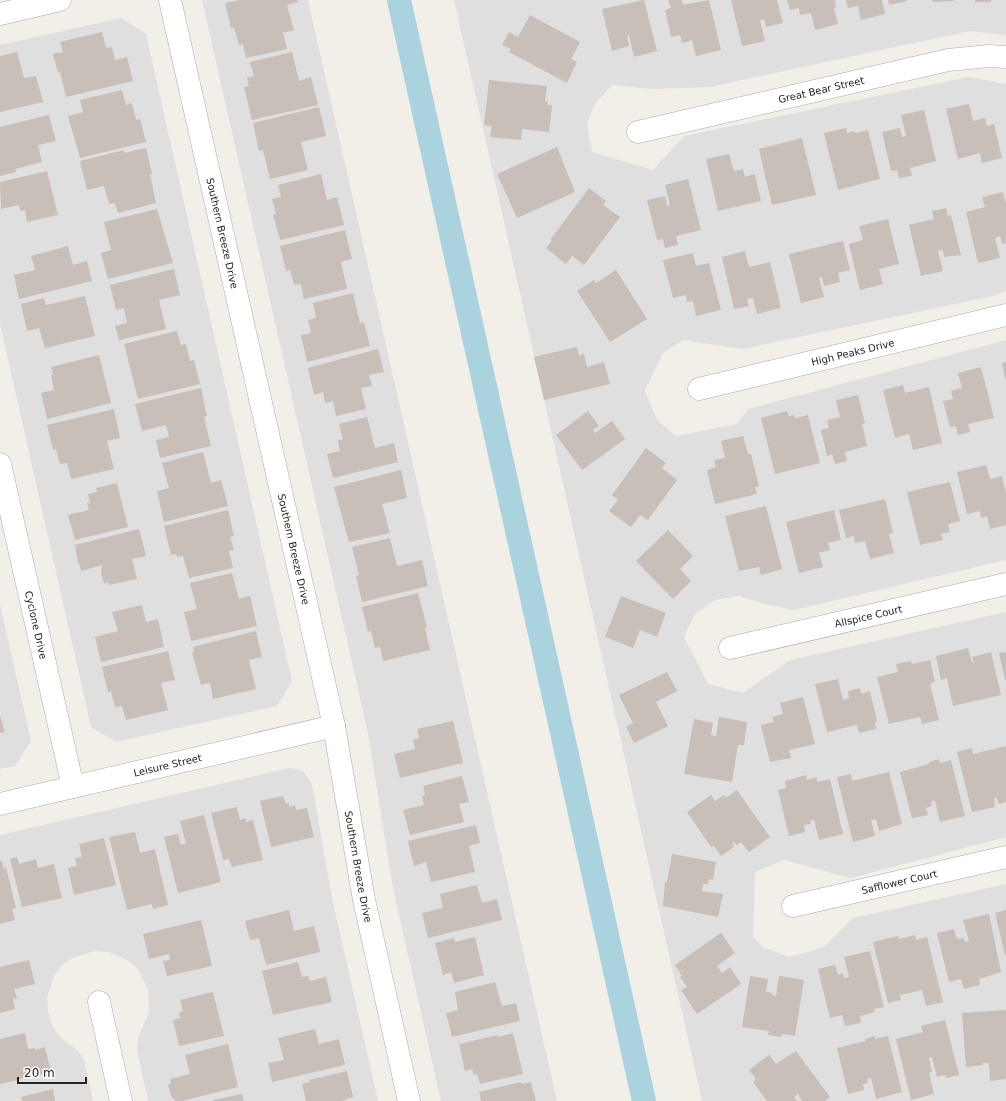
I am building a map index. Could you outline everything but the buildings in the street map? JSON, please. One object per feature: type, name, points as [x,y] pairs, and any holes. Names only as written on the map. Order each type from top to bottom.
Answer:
[{"type":"street","points":[[0,14],[60,0]]},
{"type":"street","name":"Southern Breeze Drive","points":[[170,0],[334,726],[364,900],[409,1101]]},
{"type":"street","name":"Great Bear Street","points":[[638,132],[948,60],[989,56],[1006,57]]},
{"type":"street","name":"High Peaks Drive","points":[[699,389],[1006,315]]},
{"type":"street","name":"Cyclone Drive","points":[[0,464],[73,787]]},
{"type":"street","name":"Allspice Court","points":[[730,648],[1006,584]]},
{"type":"street","name":"Leisure Street","points":[[0,804],[334,726]]},
{"type":"street","name":"Safflower Court","points":[[793,906],[1006,858]]},
{"type":"street","points":[[99,1002],[121,1101]]},
{"type":"shaded area","points":[[202,0],[308,0],[557,1101],[441,1101],[394,893],[367,729]]},
{"type":"shaded area","points":[[454,0],[1006,0],[1006,35],[970,31],[710,87],[653,89],[612,85],[594,105],[587,124],[592,152],[653,170],[684,136],[969,77],[1006,84],[1006,291],[993,296],[742,349],[683,340],[663,353],[645,390],[657,420],[676,436],[737,424],[748,409],[1006,340],[1006,560],[794,610],[769,605],[739,596],[715,600],[695,614],[684,637],[708,684],[743,693],[790,660],[1006,612],[1006,837],[851,878],[784,860],[755,872],[753,937],[763,947],[789,957],[824,947],[853,918],[1006,884],[1006,1101],[702,1101]]},
{"type":"shaded area","points":[[121,18],[146,34],[292,681],[277,706],[116,742],[91,727],[0,324],[0,45]]},
{"type":"shaded area","points":[[0,605],[31,741],[15,766],[0,769]]},
{"type":"shaded area","points":[[290,768],[303,771],[312,784],[332,898],[378,1101],[148,1101],[137,1051],[138,1038],[149,1012],[148,990],[138,969],[129,961],[109,952],[94,951],[72,958],[62,966],[54,976],[47,997],[48,1013],[54,1029],[63,1040],[78,1051],[84,1060],[93,1101],[0,1101],[0,835]]},
{"type":"waterway","points":[[399,0],[644,1101]]}]
